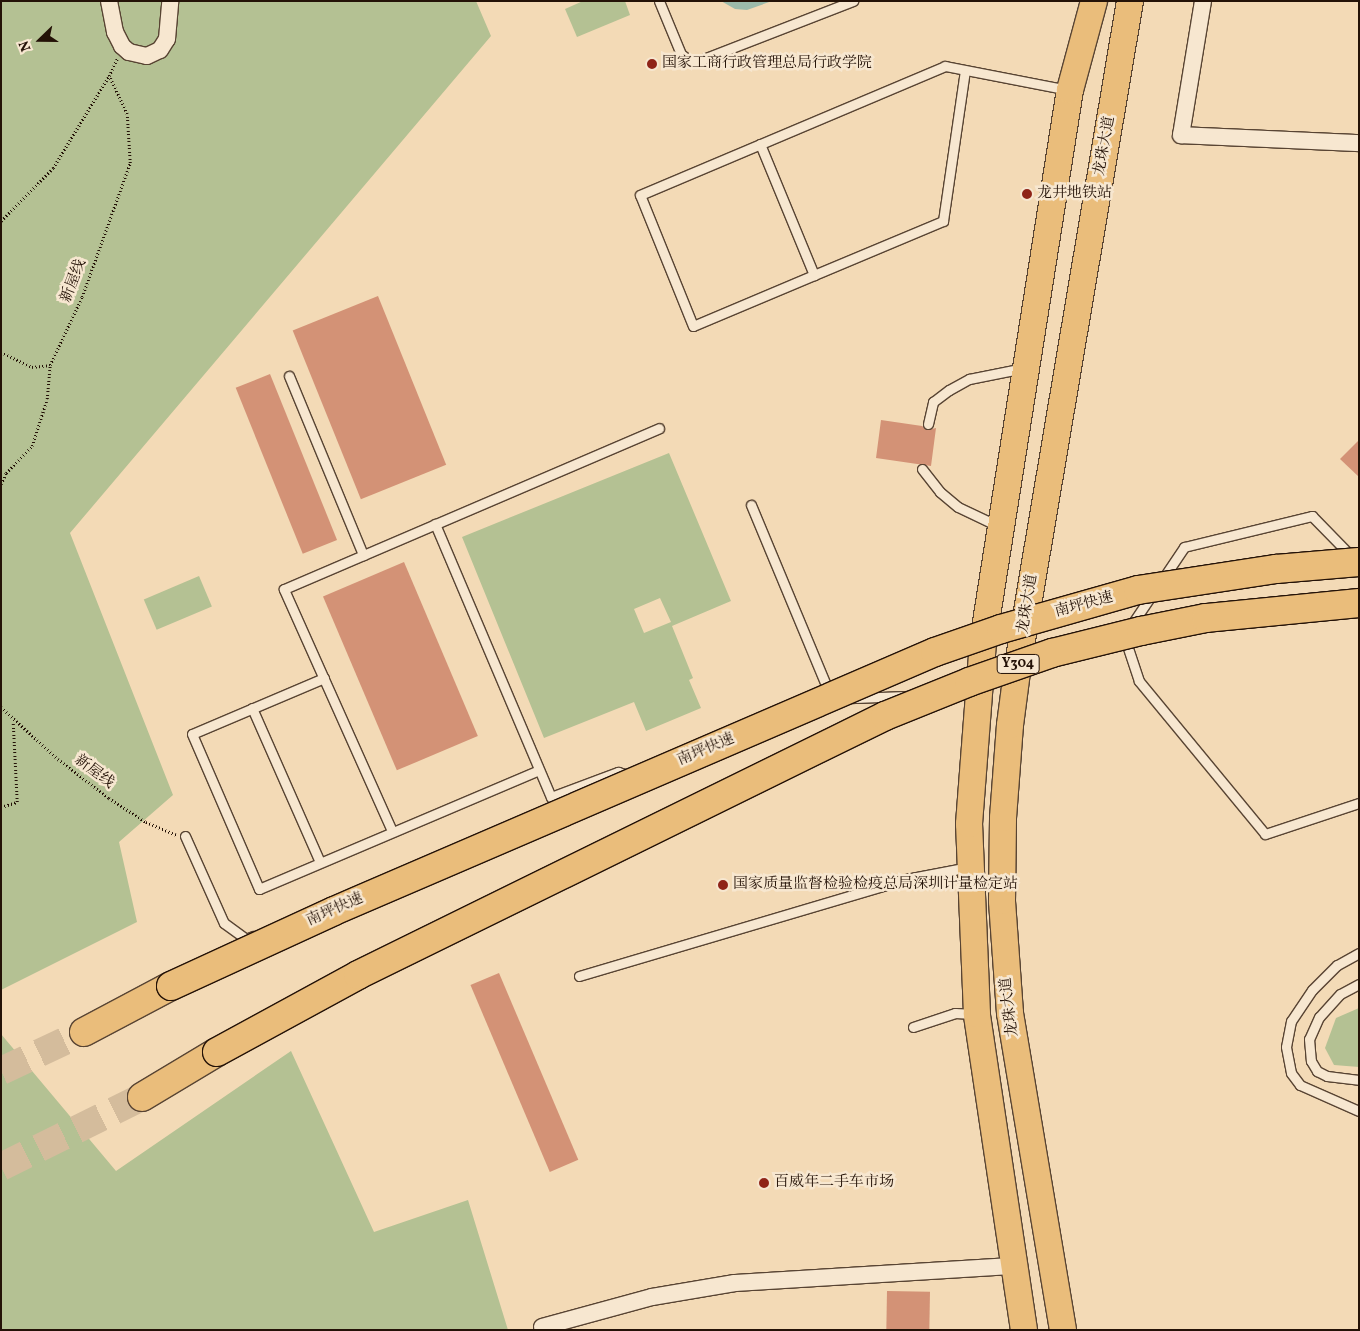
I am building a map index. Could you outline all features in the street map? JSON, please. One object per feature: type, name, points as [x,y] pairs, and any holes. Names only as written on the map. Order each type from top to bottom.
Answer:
[{"type":"highway","name":"南坪快速","points":[[84,1032],[171,986],[343,907],[935,652],[1010,626],[1138,590],[1276,569],[1359,563]]},
{"type":"highway","points":[[142,1097],[217,1052],[358,974],[885,716],[969,682],[1052,653],[1141,631],[1206,618],[1359,603]]},
{"type":"main road","points":[[1024,1330],[976,1014],[969,824],[982,641],[1003,528],[1070,90],[1094,1]]},
{"type":"main road","name":"龙珠大道","points":[[1063,1330],[1010,1014],[1002,901],[1003,818],[1010,725],[1018,664],[1130,1]]},
{"type":"street","points":[[109,1],[115,32],[122,46],[138,56],[160,50],[168,39],[170,1]]},
{"type":"street","points":[[1203,1],[1181,135],[1359,143]]},
{"type":"street","points":[[542,1327],[652,1297],[735,1283],[1014,1266]]},
{"type":"lane","points":[[659,1],[680,54],[693,64],[853,1]]},
{"type":"lane","points":[[965,71],[943,221],[693,326],[640,195],[945,66],[1070,90]]},
{"type":"lane","points":[[760,144],[814,275]]},
{"type":"lane","points":[[928,424],[933,402],[949,390],[969,379],[1027,368]]},
{"type":"lane","points":[[289,376],[363,555]]},
{"type":"lane","points":[[392,831],[284,589],[659,428]]},
{"type":"lane","points":[[922,468],[940,492],[958,507],[1003,528]]},
{"type":"lane","points":[[751,505],[832,700]]},
{"type":"lane","points":[[1359,563],[1312,516],[1184,548],[1124,636],[1139,681],[1265,834],[1359,803]]},
{"type":"lane","points":[[435,524],[551,797],[618,772],[634,777]]},
{"type":"lane","points":[[324,678],[192,734],[259,889],[539,770]]},
{"type":"lane","points":[[185,836],[224,923],[246,939],[634,777],[832,700],[977,695]]},
{"type":"lane","points":[[252,708],[320,862]]},
{"type":"lane","points":[[579,976],[906,880],[970,867]]},
{"type":"lane","points":[[1359,953],[1337,965],[1312,990],[1291,1021],[1286,1047],[1291,1073],[1300,1086],[1359,1111]]},
{"type":"lane","points":[[1359,984],[1340,994],[1319,1017],[1309,1039],[1311,1061],[1317,1071],[1327,1076],[1359,1080]]},
{"type":"lane","points":[[913,1027],[955,1013],[976,1014]]},
{"type":"path","points":[[1,221],[53,168],[109,76],[122,46]]},
{"type":"path","name":"新屋线","points":[[1,484],[6,472],[32,446],[47,399],[50,365],[82,297],[130,163],[127,114],[109,76]]},
{"type":"path","points":[[1,352],[32,367],[50,365]]},
{"type":"path","name":"新屋线","points":[[1,707],[12,721],[109,798],[171,835],[185,836]]},
{"type":"path","points":[[1,807],[17,802],[12,721]]},
{"type":"green space","points":[[1,1],[476,1],[491,36],[70,533],[173,795],[119,842],[137,922],[1,990]]},
{"type":"green space","points":[[583,1],[625,1],[630,15],[577,37],[565,9]]},
{"type":"green space","points":[[669,453],[731,601],[672,626],[693,678],[689,680],[701,708],[646,731],[634,702],[544,738],[462,537]],"holes":[[[660,598],[671,622],[644,633],[634,609]]]},
{"type":"green space","points":[[199,576],[212,606],[157,630],[144,599]]},
{"type":"green space","points":[[1359,1008],[1359,1067],[1334,1065],[1325,1048],[1336,1018]]},
{"type":"green space","points":[[1,1034],[116,1171],[291,1051],[374,1232],[468,1200],[508,1330],[1,1330]]},
{"type":"shaded area","points":[[721,1],[772,1],[747,10],[735,9]]},
{"type":"building","points":[[378,296],[446,465],[361,499],[293,330]]},
{"type":"building","points":[[270,374],[337,540],[303,554],[236,388]]},
{"type":"building","points":[[881,420],[922,426],[927,430],[936,428],[931,466],[876,458]]},
{"type":"building","points":[[1359,440],[1359,477],[1340,459]]},
{"type":"building","points":[[404,562],[478,736],[397,770],[323,596]]},
{"type":"building","points":[[499,973],[578,1160],[550,1172],[470,985]]},
{"type":"building","points":[[887,1291],[930,1292],[929,1330],[886,1330]]},
{"type":"tunnel","points":[[1,1071],[84,1032]]},
{"type":"tunnel","points":[[1,1167],[142,1097]]},
{"type":"place","name":"国家工商行政管理总局行政学院","points":[[652,64]]},
{"type":"place","name":"龙井地铁站","points":[[1027,194]]},
{"type":"place","name":"国家质量监督检验检疫总局深圳计量检定站","points":[[723,885]]},
{"type":"place","name":"百威年二手车市场","points":[[764,1183]]}]
